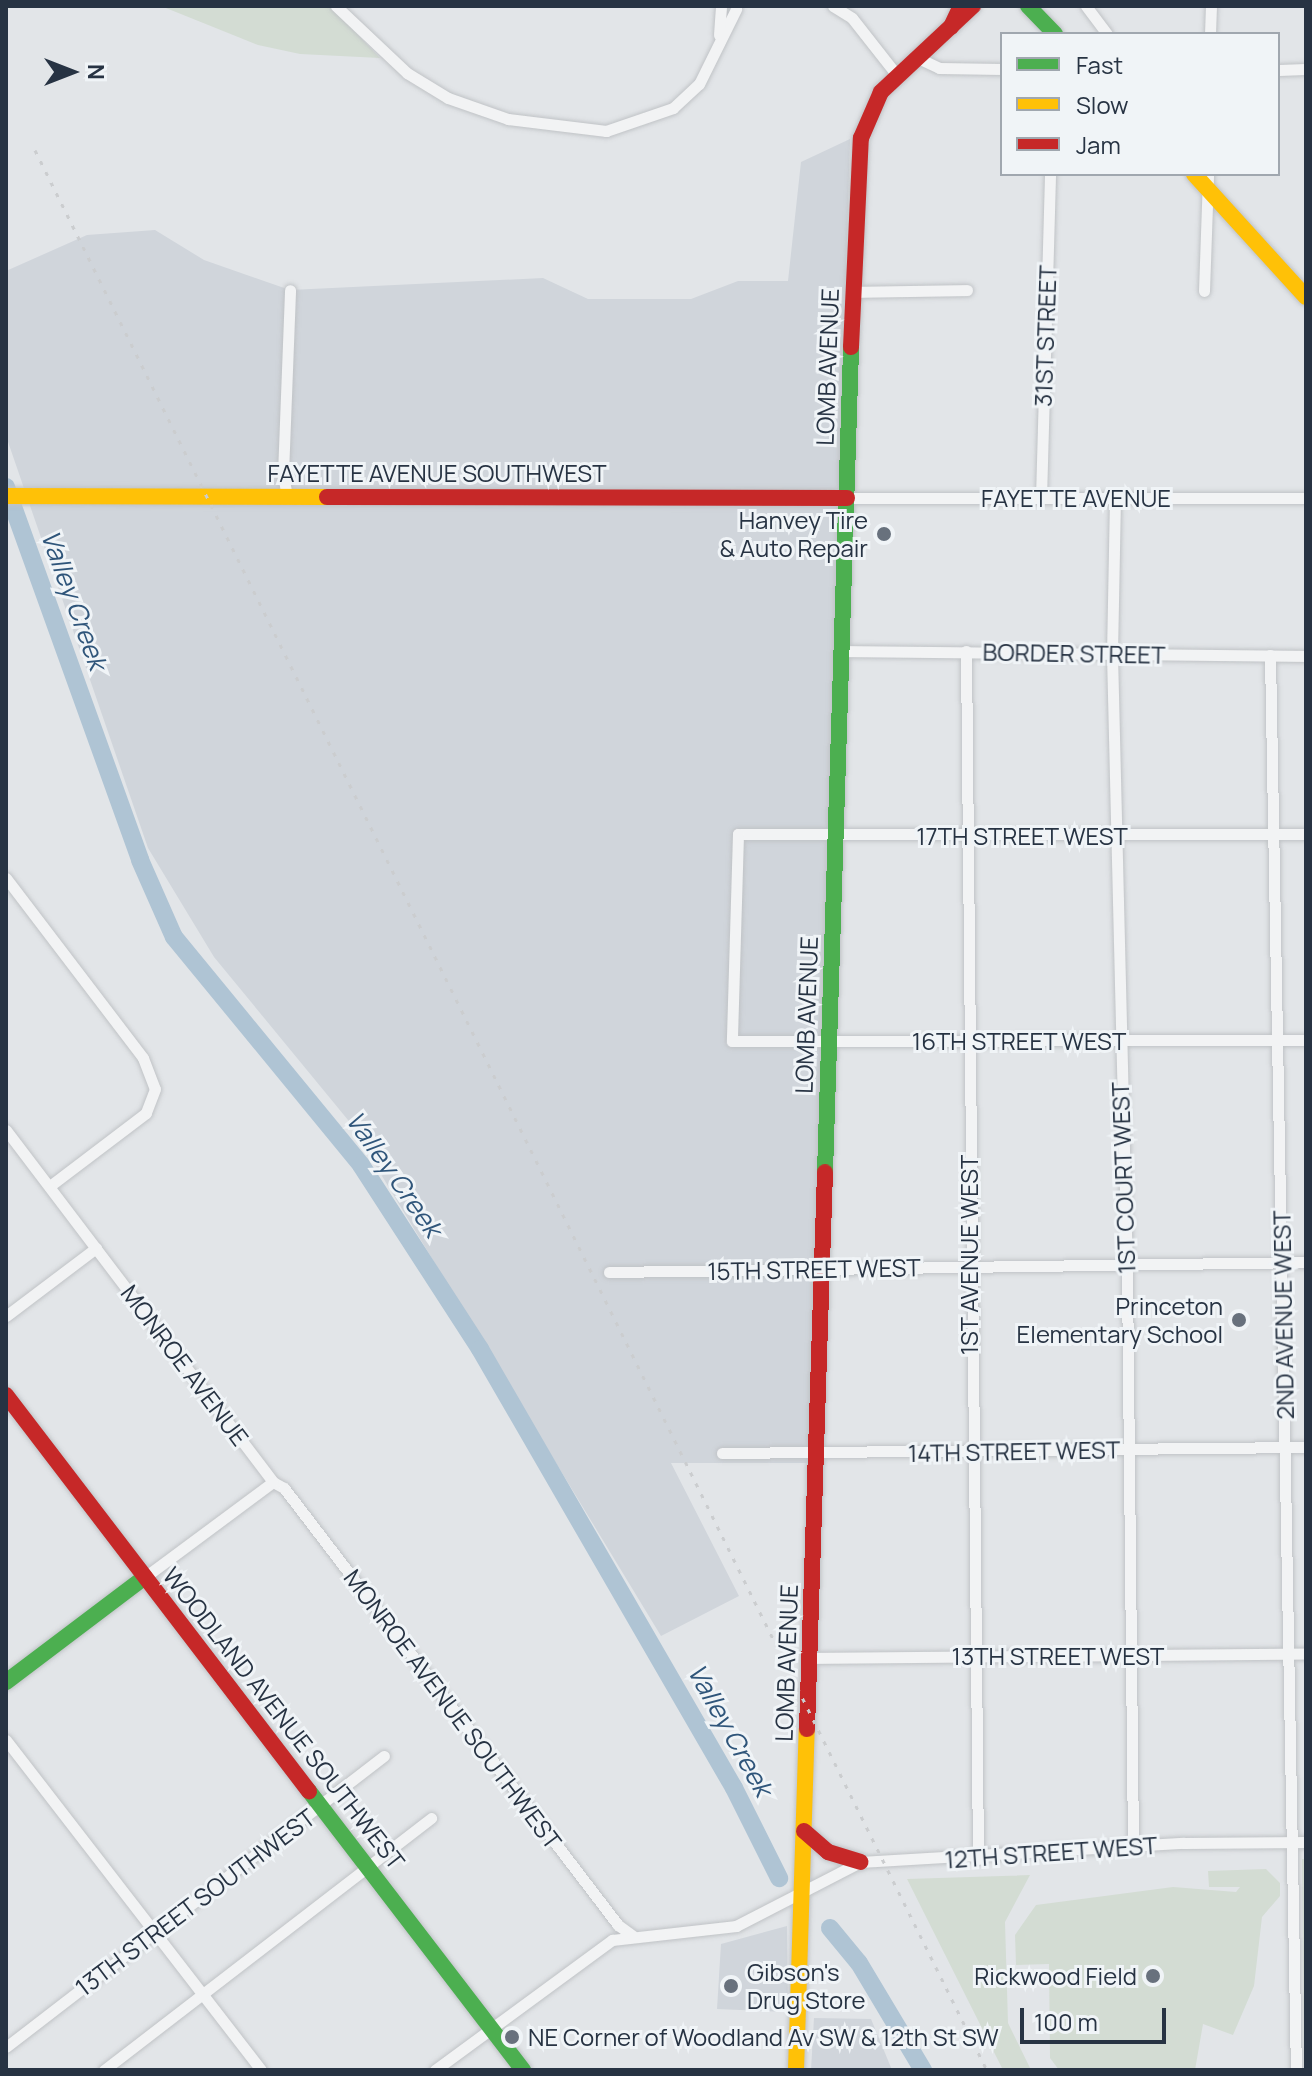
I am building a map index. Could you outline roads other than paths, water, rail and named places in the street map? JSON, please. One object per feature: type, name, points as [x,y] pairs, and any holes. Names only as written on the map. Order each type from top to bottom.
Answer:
[{"type":"main road","points":[[951,27],[961,6]]},
{"type":"main road","name":"LOMB AVENUE","points":[[796,2070],[853,292],[861,138],[881,92],[896,74],[918,58],[973,6]]},
{"type":"main road","points":[[1028,6],[1053,32]]},
{"type":"main road","points":[[1208,182],[1306,297]]},
{"type":"main road","name":"FAYETTE AVENUE SOUTHWEST","points":[[6,496],[847,498]]},
{"type":"main road","name":"WOODLAND AVENUE SOUTHWEST","points":[[6,1395],[523,2070]]},
{"type":"main road","points":[[6,1682],[145,1577]]},
{"type":"main road","points":[[804,1831],[828,1852],[860,1862]]},
{"type":"street","points":[[336,6],[407,73],[448,98],[508,119],[566,129],[606,131],[673,108],[699,84],[739,7],[722,6],[717,48]]},
{"type":"street","points":[[833,6],[852,18],[896,74]]},
{"type":"street","points":[[1086,6],[1106,32]]},
{"type":"street","points":[[1210,32],[1211,6]]},
{"type":"street","points":[[918,58],[939,68],[1000,69]]},
{"type":"street","points":[[1280,70],[1306,69]]},
{"type":"street","name":"31ST STREET","points":[[1041,498],[1050,176]]},
{"type":"street","points":[[1204,291],[1208,182]]},
{"type":"street","points":[[287,497],[283,474],[290,290]]},
{"type":"street","points":[[853,292],[967,290]]},
{"type":"street","name":"FAYETTE AVENUE","points":[[847,498],[1306,498]]},
{"type":"street","points":[[1112,654],[1115,498]]},
{"type":"street","name":"BORDER STREET","points":[[843,651],[1306,656]]},
{"type":"street","name":"1ST AVENUE WEST","points":[[966,651],[973,1655],[978,1859]]},
{"type":"street","name":"1ST COURT WEST","points":[[1112,654],[1126,1265],[1133,1847]]},
{"type":"street","name":"2ND AVENUE WEST","points":[[1270,655],[1289,1655],[1300,1842],[1296,2070]]},
{"type":"street","name":"17TH STREET WEST","points":[[732,1041],[738,834],[965,837],[1306,834]]},
{"type":"street","points":[[6,878],[143,1058],[155,1089],[146,1113],[50,1186]]},
{"type":"street","name":"16TH STREET WEST","points":[[732,1041],[1306,1040]]},
{"type":"street","points":[[6,1130],[96,1248],[6,1316]]},
{"type":"street","name":"MONROE AVENUE","points":[[96,1248],[273,1482]]},
{"type":"street","name":"15TH STREET WEST","points":[[609,1272],[1306,1262]]},
{"type":"street","name":"14TH STREET WEST","points":[[722,1453],[1306,1447]]},
{"type":"street","points":[[145,1577],[273,1482]]},
{"type":"street","name":"MONROE AVENUE SOUTHWEST","points":[[273,1482],[284,1488],[618,1925],[633,1936]]},
{"type":"street","name":"13TH STREET WEST","points":[[809,1658],[1306,1654]]},
{"type":"street","points":[[6,1740],[261,2070]]},
{"type":"street","name":"13TH STREET SOUTHWEST","points":[[6,2047],[384,1756]]},
{"type":"street","points":[[104,2070],[431,1818]]},
{"type":"street","name":"12TH STREET WEST","points":[[435,2070],[596,1948],[633,1936],[736,1926],[803,1888],[860,1862],[978,1859],[1133,1847],[1300,1842]]},
{"type":"waterway","name":"Valley Creek","points":[[6,487],[140,860],[174,937],[361,1165],[480,1349],[734,1788],[779,1878]]},
{"type":"waterway","name":"Valley Creek","points":[[830,1928],[859,1963],[923,2070]]},
{"type":"railway","points":[[35,150],[987,2070]]},
{"type":"place","name":"Hanvey Tire & Auto Repair","points":[[884,534]]},
{"type":"place","name":"Princeton Elementary School","points":[[1239,1320]]},
{"type":"place","name":"Rickwood Field","points":[[1153,1976]]},
{"type":"place","name":"Gibson's Drug Store","points":[[731,1986]]},
{"type":"place","name":"NE Corner of Woodland Av SW & 12th St SW","points":[[512,2037]]}]
